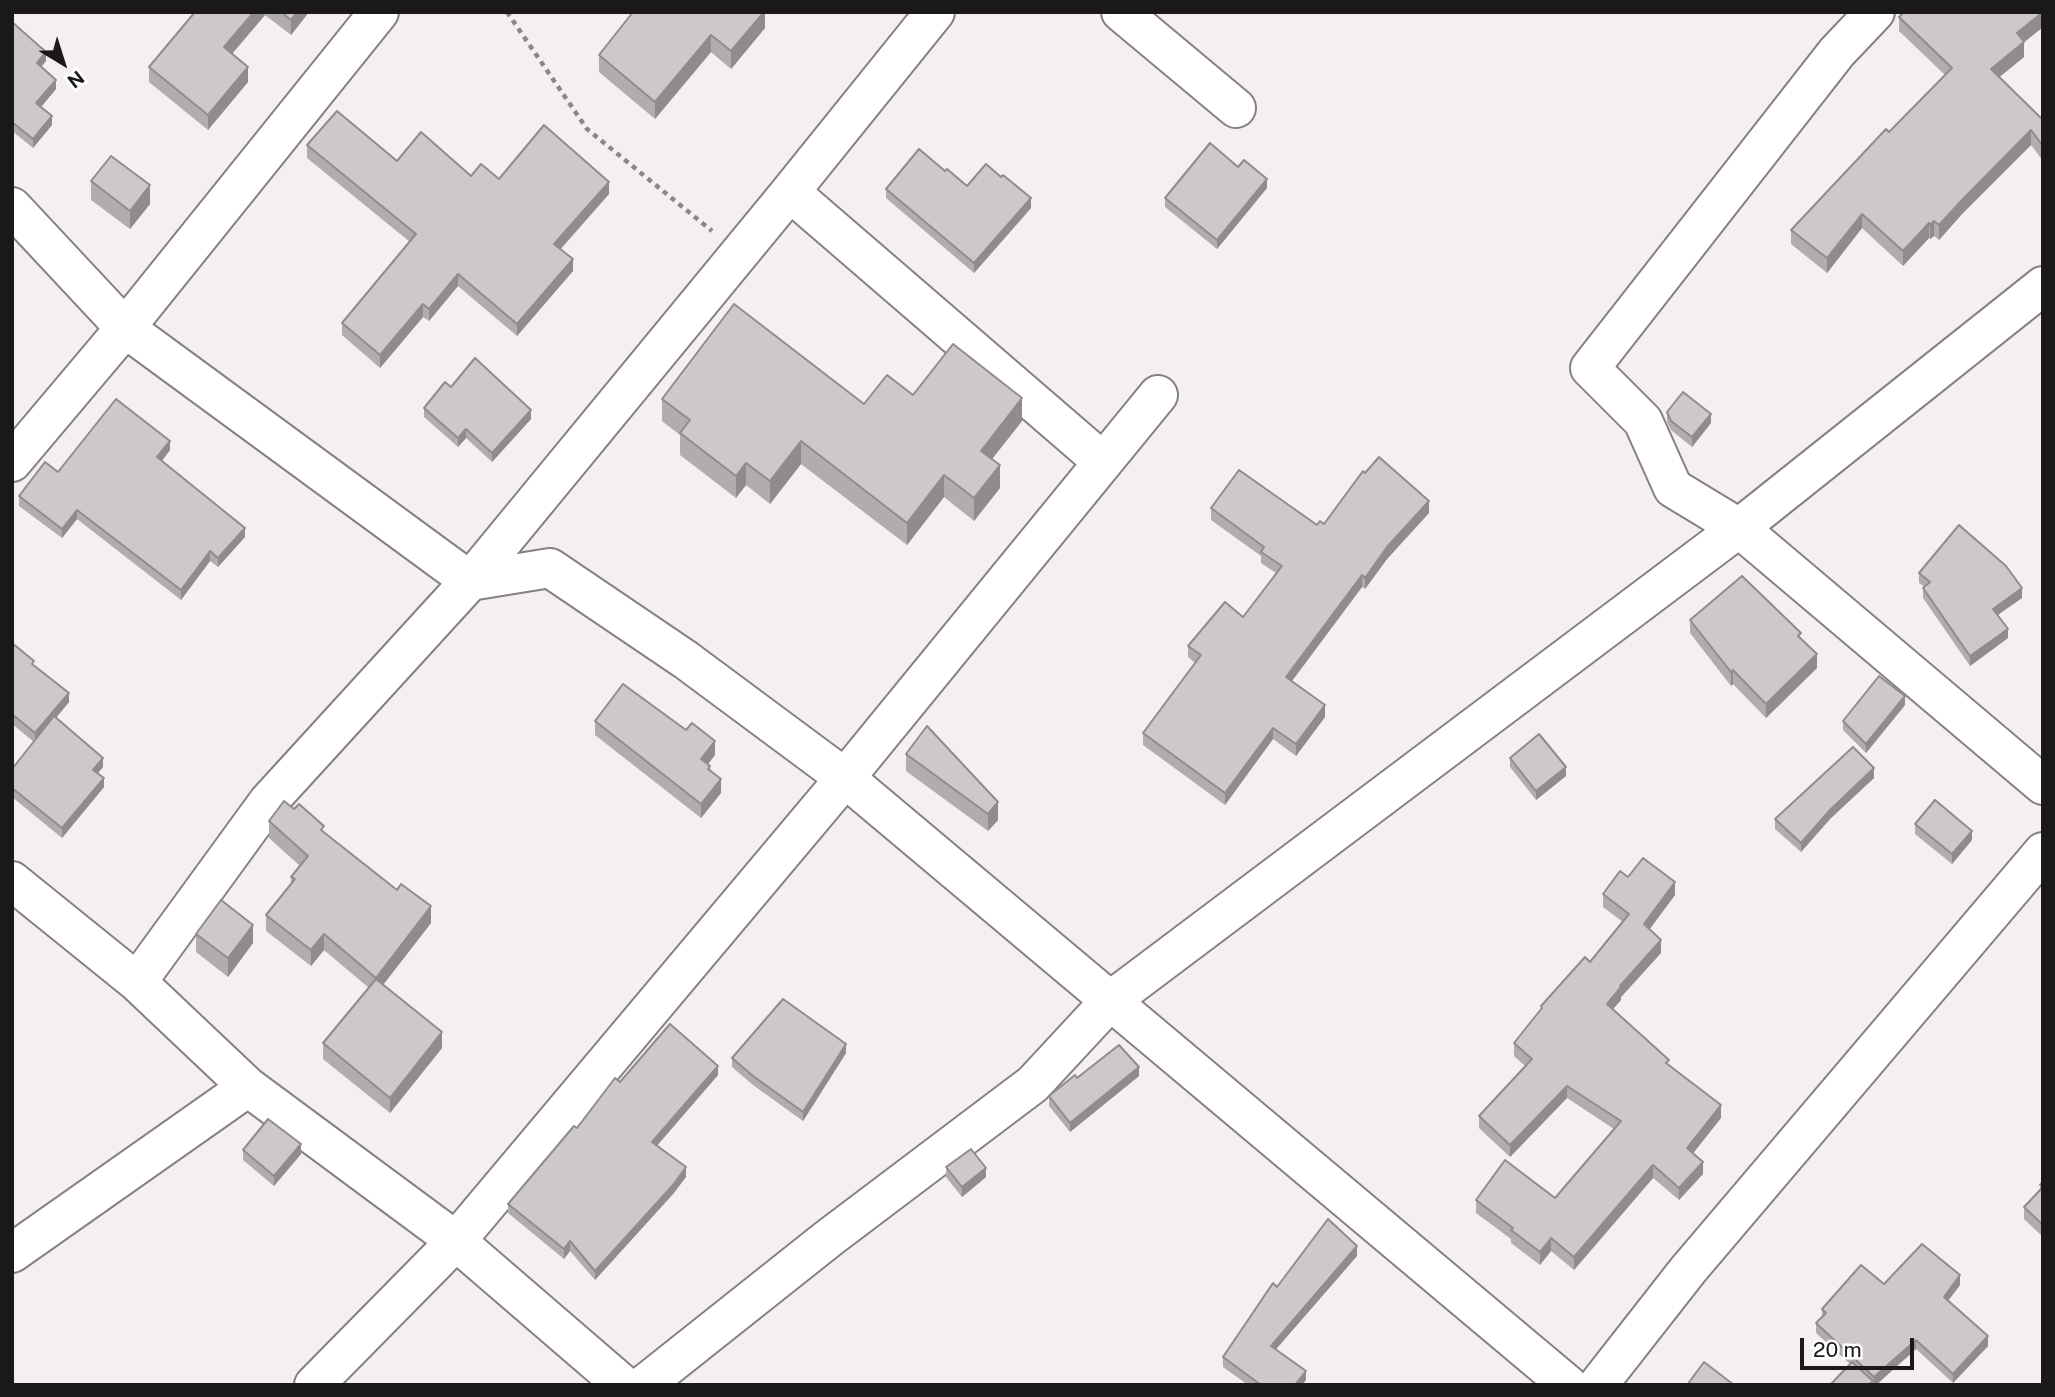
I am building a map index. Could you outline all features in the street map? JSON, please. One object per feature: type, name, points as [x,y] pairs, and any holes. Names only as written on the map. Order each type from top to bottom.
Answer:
[{"type":"street","points":[[12,462],[125,328],[379,12]]},
{"type":"street","points":[[137,982],[268,802],[470,581],[935,12]]},
{"type":"street","points":[[1121,12],[1236,108]]},
{"type":"street","points":[[1875,12],[1837,52],[1590,368],[1643,421],[1672,488],[1739,528],[2043,785]]},
{"type":"street","points":[[790,192],[1103,462]]},
{"type":"street","points":[[12,207],[125,328],[470,581],[550,568],[686,660],[845,778],[1568,1385]]},
{"type":"street","points":[[644,1385],[829,1238],[1033,1084],[1110,1001],[1739,528],[2043,286]]},
{"type":"street","points":[[313,1385],[456,1241],[845,778],[1158,395]]},
{"type":"street","points":[[1598,1385],[1688,1270],[2043,852]]},
{"type":"street","points":[[12,881],[137,982],[248,1087],[456,1241],[623,1385]]},
{"type":"street","points":[[12,1254],[248,1087]]},
{"type":"path","points":[[506,12],[587,129],[739,253]]},
{"type":"building","points":[[195,12],[254,12],[224,47],[248,67],[208,115],[149,67]]},
{"type":"building","points":[[281,12],[297,12],[291,20]]},
{"type":"building","points":[[633,12],[764,12],[731,51],[711,35],[655,102],[599,55]]},
{"type":"building","points":[[1904,12],[2043,12],[2017,33],[2024,42],[1991,69],[2043,117],[2043,146],[2031,130],[1939,225],[1934,221],[1930,225],[1929,223],[1903,251],[1862,214],[1827,258],[1791,230],[1886,129],[1889,132],[1952,68],[1899,17]]},
{"type":"building","points":[[12,22],[46,52],[37,63],[56,80],[36,103],[52,116],[33,139],[12,122]]},
{"type":"building","points":[[337,111],[397,161],[421,132],[471,176],[481,164],[499,179],[544,125],[609,182],[554,244],[573,259],[517,324],[458,274],[429,309],[423,304],[380,355],[342,323],[416,234],[307,145]]},
{"type":"building","points":[[1210,143],[1238,167],[1244,160],[1267,179],[1217,240],[1165,198]]},
{"type":"building","points":[[919,149],[967,186],[986,164],[1031,198],[974,263],[886,189]]},
{"type":"building","points":[[111,156],[150,185],[130,211],[91,181]]},
{"type":"building","points":[[734,304],[864,404],[887,375],[913,395],[953,344],[1022,398],[981,451],[1000,465],[974,498],[944,475],[907,523],[801,441],[770,481],[746,463],[736,476],[680,433],[690,420],[662,399]]},
{"type":"building","points":[[475,358],[531,410],[492,453],[466,429],[458,438],[424,408],[445,382],[451,387]]},
{"type":"building","points":[[1683,392],[1711,414],[1692,437],[1671,421],[1667,412]]},
{"type":"building","points":[[116,399],[170,441],[157,457],[245,528],[218,558],[210,551],[181,590],[77,510],[62,529],[19,496],[45,462],[58,472]]},
{"type":"building","points":[[1379,457],[1429,501],[1387,547],[1365,578],[1362,575],[1286,677],[1325,705],[1296,744],[1273,728],[1225,793],[1143,733],[1201,655],[1188,646],[1225,602],[1243,617],[1282,566],[1261,552],[1264,547],[1211,508],[1239,470],[1317,525],[1320,521],[1324,524],[1363,471],[1365,473]]},
{"type":"building","points":[[1959,525],[2006,566],[2022,588],[1993,609],[2008,629],[1970,656],[1923,588],[1930,582],[1919,573]]},
{"type":"building","points":[[1742,576],[1801,633],[1798,636],[1817,654],[1766,704],[1733,670],[1731,672],[1690,620]]},
{"type":"building","points":[[12,643],[34,661],[32,664],[69,693],[35,733],[12,714]]},
{"type":"building","points":[[1879,676],[1905,696],[1866,744],[1843,721]]},
{"type":"building","points":[[623,684],[686,730],[692,723],[715,741],[701,759],[710,766],[708,769],[721,779],[701,804],[595,721]]},
{"type":"building","points":[[54,716],[103,758],[93,770],[104,778],[62,828],[12,788],[12,769]]},
{"type":"building","points":[[927,726],[998,802],[988,814],[906,754]]},
{"type":"building","points":[[1539,734],[1566,767],[1536,791],[1510,758]]},
{"type":"building","points":[[1853,747],[1874,768],[1830,810],[1801,843],[1775,819]]},
{"type":"building","points":[[1935,800],[1972,831],[1952,854],[1915,824]]},
{"type":"building","points":[[284,801],[294,809],[299,804],[324,826],[321,830],[397,890],[401,884],[431,906],[376,978],[324,934],[311,950],[266,915],[295,879],[291,877],[308,856],[269,821]]},
{"type":"building","points":[[1643,858],[1675,882],[1644,924],[1661,940],[1607,1004],[1669,1060],[1666,1063],[1721,1105],[1687,1148],[1703,1162],[1679,1188],[1653,1165],[1574,1257],[1551,1238],[1540,1252],[1476,1200],[1505,1160],[1555,1198],[1621,1121],[1567,1086],[1510,1145],[1479,1116],[1532,1059],[1514,1043],[1541,1006],[1585,957],[1590,962],[1629,914],[1603,894],[1620,871],[1628,877]]},
{"type":"building","points":[[221,900],[253,925],[228,958],[196,934]]},
{"type":"building","points":[[376,979],[442,1032],[390,1098],[323,1043]]},
{"type":"building","points":[[783,999],[846,1044],[803,1112],[732,1058]]},
{"type":"building","points":[[670,1024],[718,1066],[652,1142],[686,1167],[595,1271],[570,1241],[564,1249],[508,1204],[574,1126],[577,1128],[615,1078],[620,1082]]},
{"type":"building","points":[[1119,1045],[1139,1067],[1070,1123],[1049,1096]]},
{"type":"building","points":[[268,1119],[301,1144],[274,1176],[243,1150]]},
{"type":"building","points":[[971,1149],[986,1168],[962,1187],[946,1167]]},
{"type":"building","points":[[2043,1187],[2043,1225],[2024,1207]]},
{"type":"building","points":[[1328,1219],[1357,1246],[1271,1346],[1306,1371],[1295,1385],[1261,1385],[1223,1357],[1273,1283],[1277,1287]]},
{"type":"building","points":[[1922,1244],[1960,1275],[1944,1297],[1988,1336],[1953,1374],[1916,1340],[1874,1377],[1816,1323],[1826,1313],[1822,1309],[1861,1265],[1884,1284]]},
{"type":"building","points":[[1704,1362],[1734,1385],[1687,1385]]},
{"type":"building","points":[[1852,1362],[1873,1381],[1871,1385],[1830,1385]]}]
